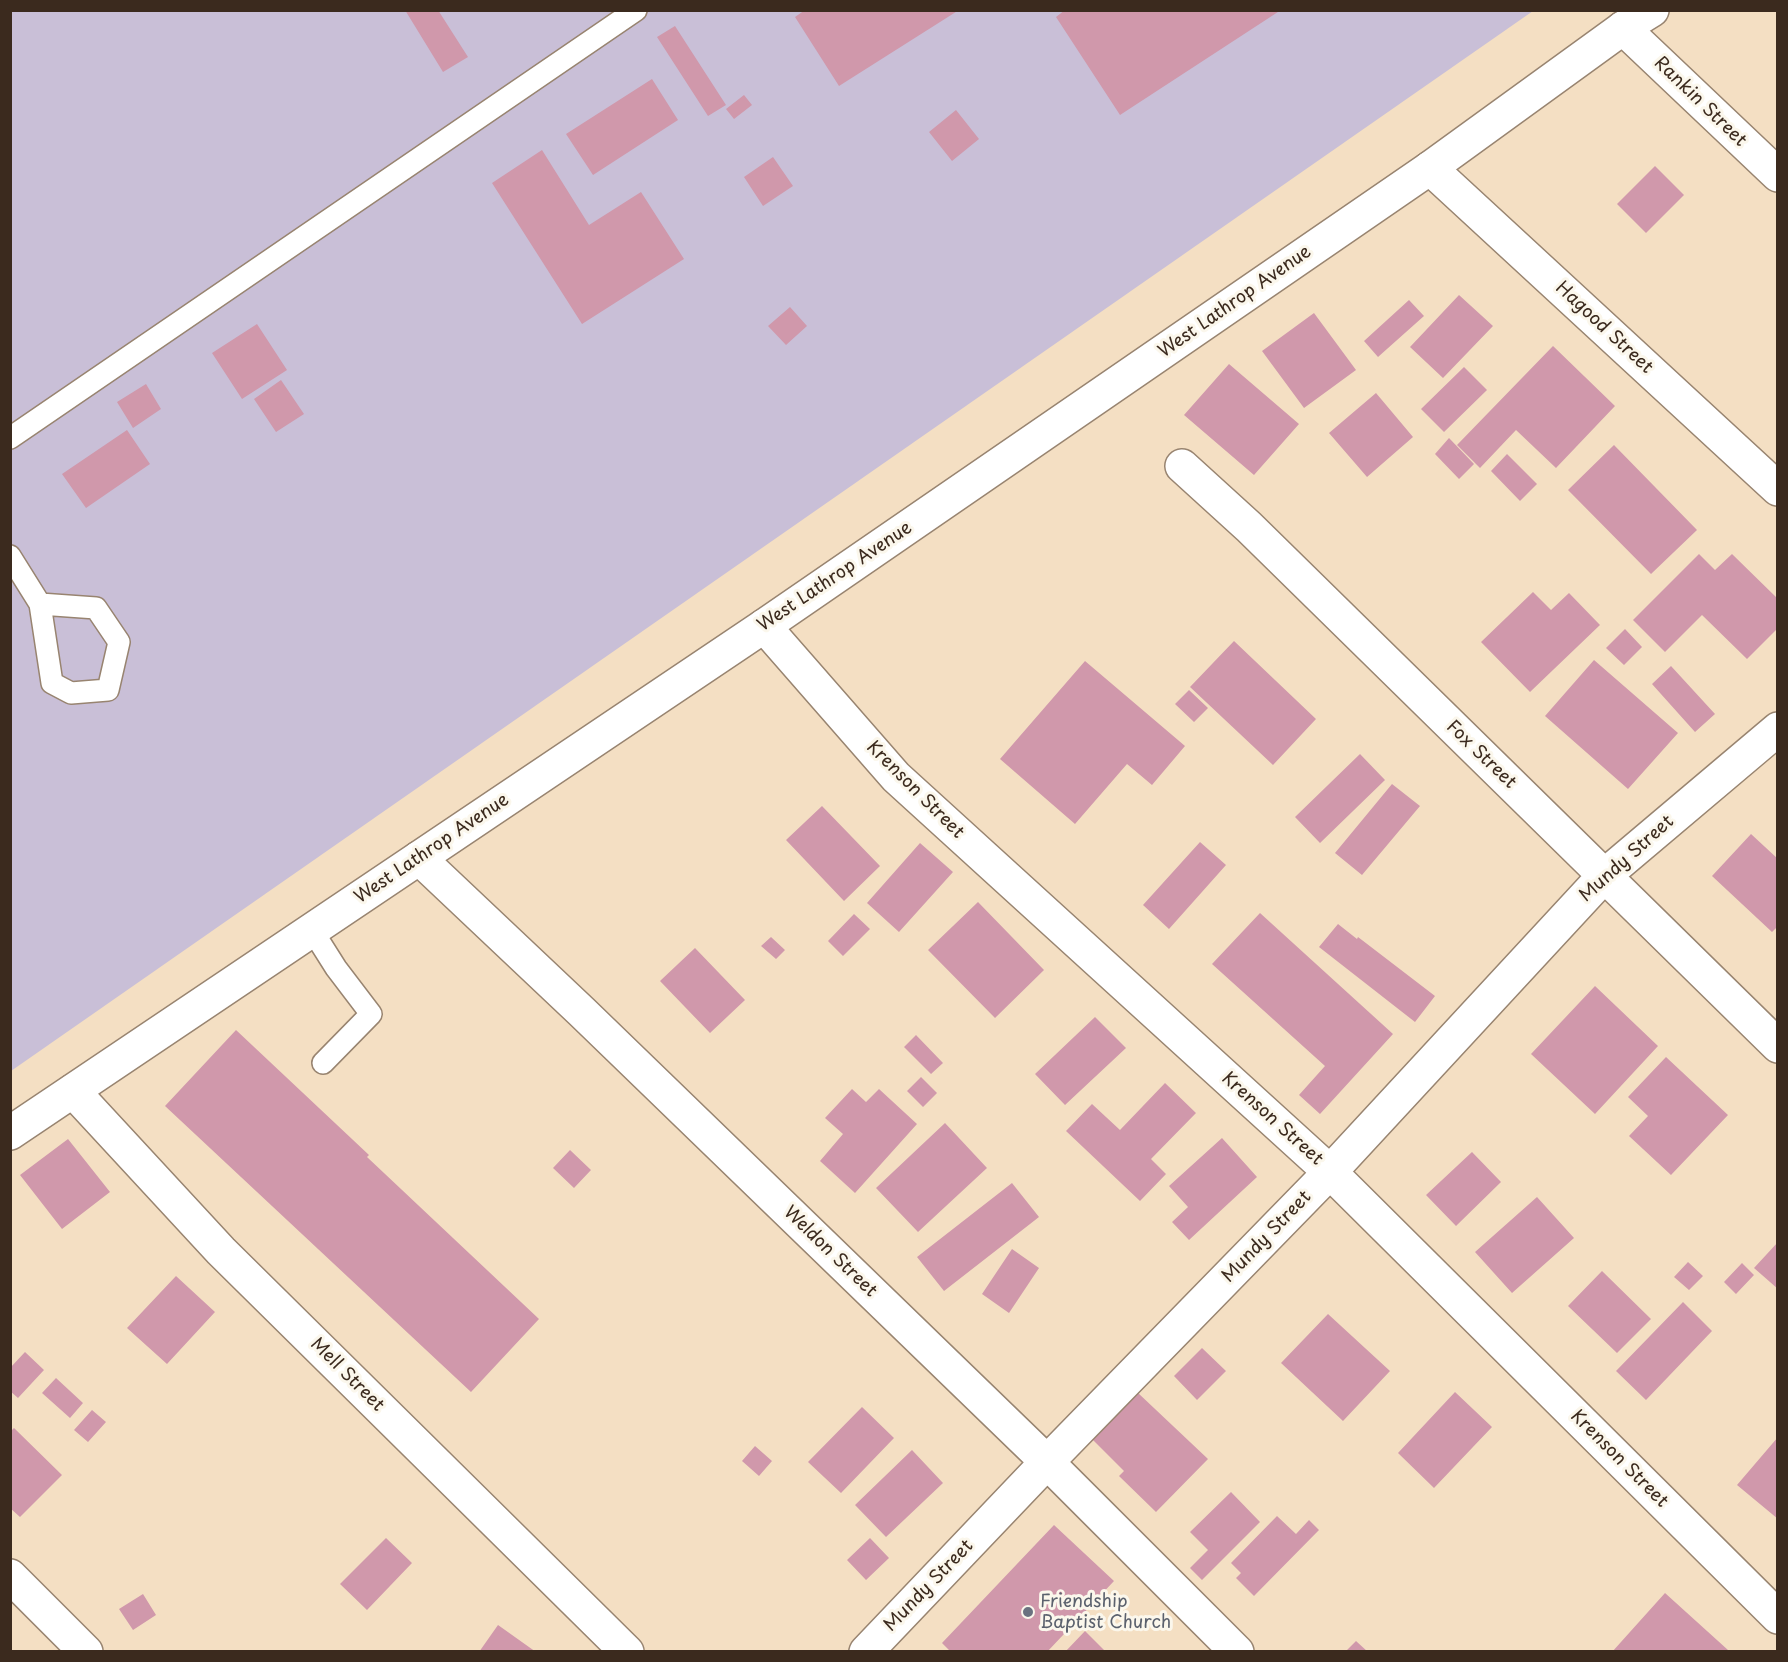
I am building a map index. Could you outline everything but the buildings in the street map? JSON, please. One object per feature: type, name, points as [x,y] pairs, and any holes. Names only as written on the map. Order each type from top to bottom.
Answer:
[{"type":"street","name":"West Lathrop Avenue","points":[[10,1133],[764,626],[1430,168],[1623,28],[1652,10]]},
{"type":"street","name":"Rankin Street","points":[[1623,28],[1778,175]]},
{"type":"street","name":"Hagood Street","points":[[1430,168],[1778,489]]},
{"type":"street","name":"Fox Street","points":[[1182,466],[1257,535],[1778,1046]]},
{"type":"street","name":"Krenson Street","points":[[764,626],[896,777],[1330,1172],[1778,1617]]},
{"type":"street","name":"Mundy Street","points":[[866,1652],[1047,1462],[1330,1172],[1604,876],[1778,729]]},
{"type":"street","name":"Weldon Street","points":[[419,858],[582,1012],[1047,1462],[1237,1652]]},
{"type":"street","name":"Mell Street","points":[[73,1091],[221,1251],[627,1652]]},
{"type":"street","points":[[10,1576],[86,1652]]},
{"type":"lane","points":[[10,438],[636,10]]},
{"type":"lane","points":[[10,556],[40,604],[52,683],[71,693],[108,690],[119,642],[96,608],[40,604]]},
{"type":"lane","points":[[312,930],[336,968],[371,1014],[323,1063]]},
{"type":"shaded area","points":[[11,11],[1533,11],[11,1071]]},
{"type":"place","name":"Friendship Baptist Church","points":[[1028,1612]]}]
